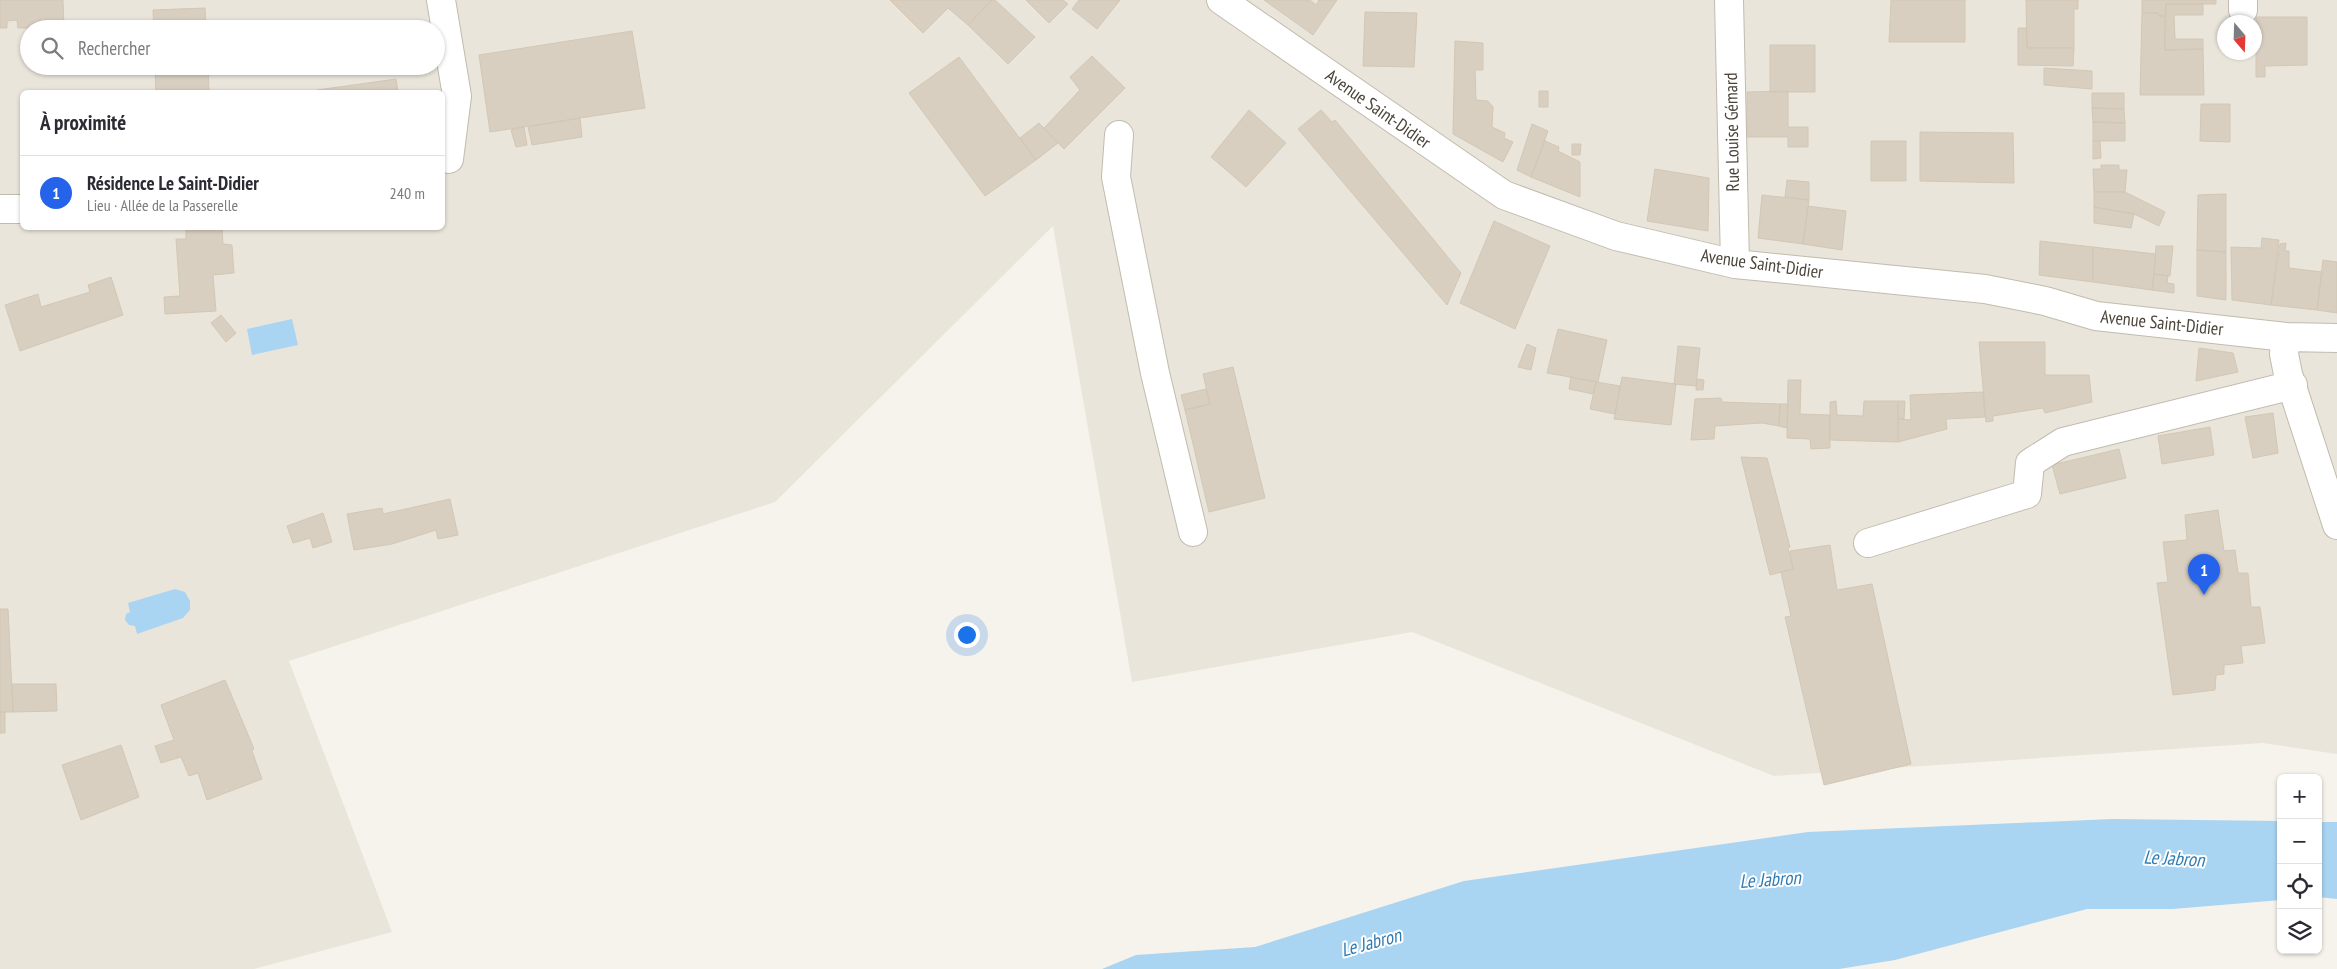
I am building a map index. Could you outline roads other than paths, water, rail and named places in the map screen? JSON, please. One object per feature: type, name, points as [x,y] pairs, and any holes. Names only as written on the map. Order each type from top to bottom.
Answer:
[{"type":"street","points":[[441,0],[444,20]]},
{"type":"street","name":"Avenue Saint-Didier","points":[[1222,0],[1504,196],[1616,236],[1735,264],[1985,289],[2045,301],[2096,316],[2286,337],[2337,338]]},
{"type":"street","name":"Rue Louise Gémard","points":[[1729,0],[1735,264]]},
{"type":"street","points":[[445,24],[457,96],[450,159]]},
{"type":"street","points":[[1119,135],[1116,177],[1155,372],[1193,532]]},
{"type":"street","points":[[0,209],[20,208]]},
{"type":"street","points":[[2286,337],[2284,354],[2292,385],[2337,525]]},
{"type":"street","points":[[1868,543],[2027,494],[2030,463],[2063,442],[2292,385]]},
{"type":"water","points":[[292,319],[298,345],[252,355],[247,329]]},
{"type":"water","points":[[175,589],[185,592],[190,601],[190,610],[183,618],[137,634],[135,626],[129,625],[125,620],[126,614],[130,612],[128,603]]},
{"type":"water","name":"Le Jabron","points":[[2113,819],[2277,821],[2277,900],[2173,909],[2087,909],[1895,960],[1839,969],[1102,969],[1136,955],[1255,947],[1464,881],[1808,832]]},
{"type":"water","points":[[2322,822],[2337,822],[2337,899],[2322,897]]},
{"type":"place","name":"Résidence Le Saint-Didier","points":[[2204,595]]}]
